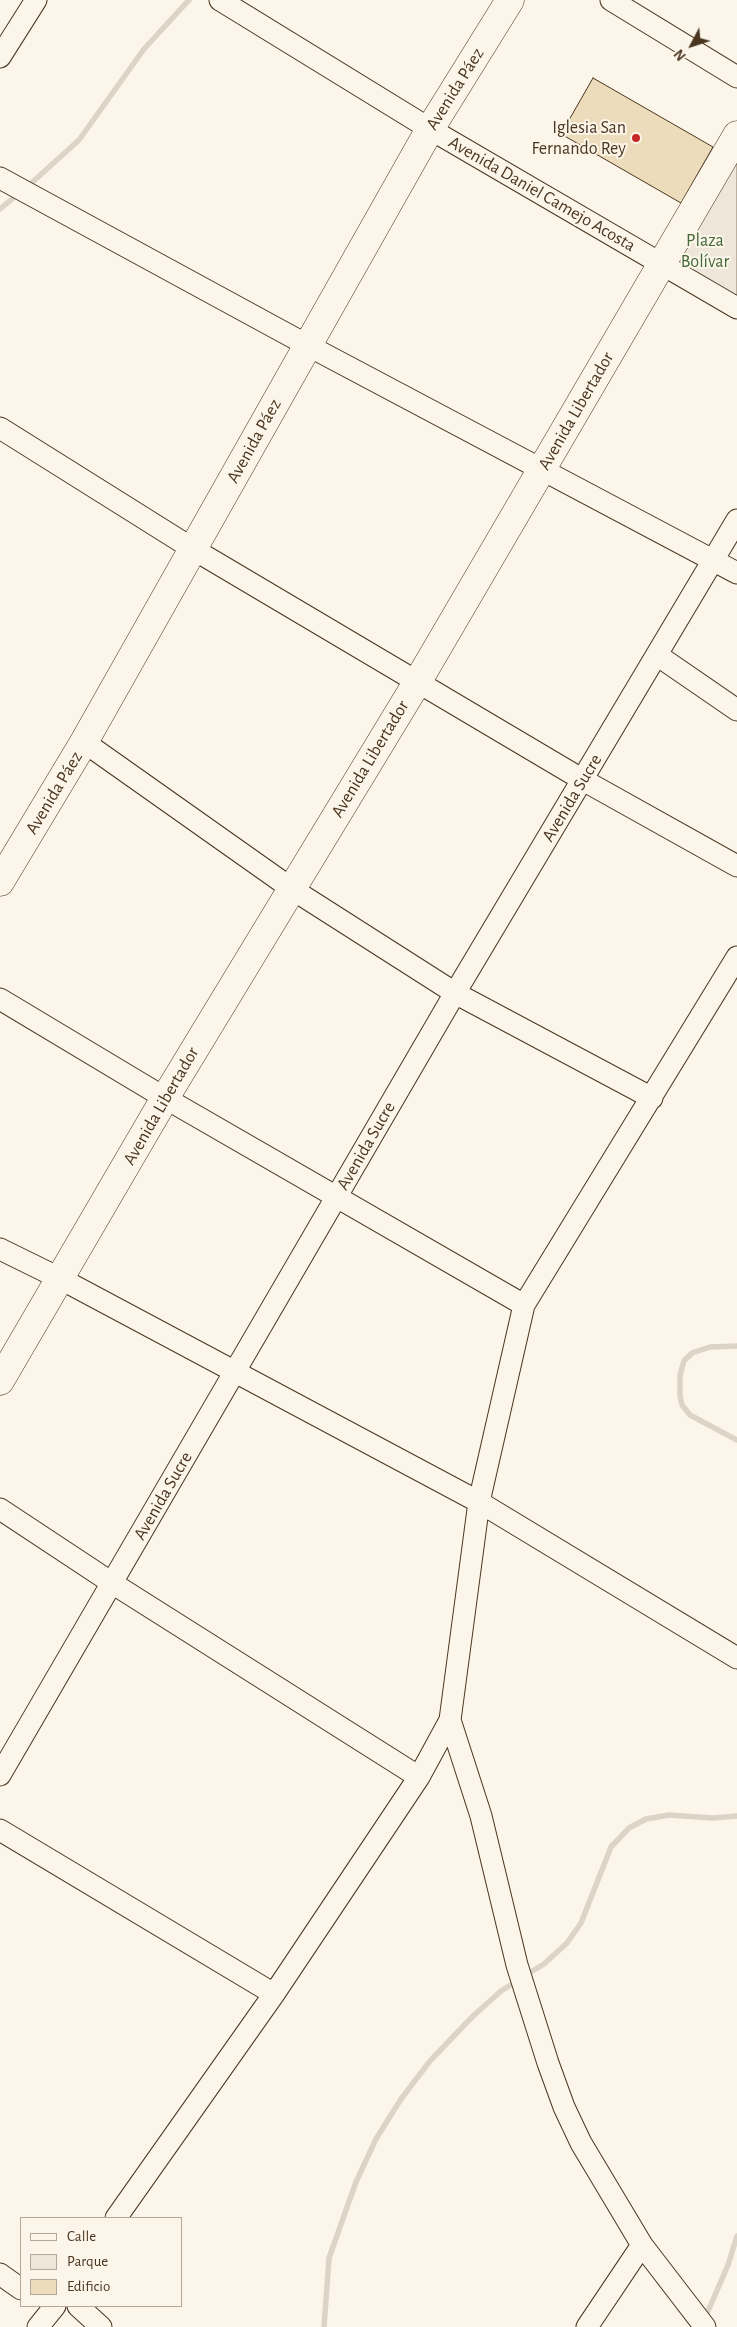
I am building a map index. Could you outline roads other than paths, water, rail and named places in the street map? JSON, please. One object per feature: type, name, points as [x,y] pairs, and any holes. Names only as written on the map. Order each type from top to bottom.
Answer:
[{"type":"main road","name":"Avenida Páez","points":[[0,882],[84,742],[430,129],[510,0]]},
{"type":"main road","name":"Avenida Libertador","points":[[0,1381],[165,1098],[418,681],[543,470],[661,263],[737,135]]},
{"type":"street","points":[[0,57],[36,0]]},
{"type":"street","name":"Avenida Daniel Camejo Acosta","points":[[220,0],[430,129],[737,308]]},
{"type":"street","points":[[611,0],[737,77]]},
{"type":"street","points":[[6,181],[307,345],[737,573]]},
{"type":"street","points":[[0,428],[194,549],[583,780],[737,866]]},
{"type":"street","name":"Avenida Sucre","points":[[0,1775],[455,993],[737,520]]},
{"type":"street","points":[[657,655],[737,710]]},
{"type":"street","points":[[84,742],[292,889],[455,993],[652,1098]]},
{"type":"street","points":[[117,2217],[274,1994],[419,1777],[450,1720],[479,1502],[524,1305],[737,957]]},
{"type":"street","points":[[0,999],[165,1098],[524,1305]]},
{"type":"street","points":[[0,1249],[61,1279],[479,1502],[737,1658]]},
{"type":"street","points":[[0,1509],[112,1583],[419,1777]]},
{"type":"street","points":[[450,1720],[481,1816],[524,1989],[548,2063],[574,2129],[642,2245],[704,2327]]},
{"type":"street","points":[[0,1830],[274,1994]]},
{"type":"street","points":[[588,2327],[642,2245]]},
{"type":"street","points":[[0,2274],[20,2288]]},
{"type":"street","points":[[38,2327],[51,2307]]},
{"type":"street","points":[[79,2307],[101,2327]]},
{"type":"waterway","points":[[27,187],[79,140],[144,49],[189,0]]},
{"type":"waterway","points":[[0,209],[19,193]]},
{"type":"waterway","points":[[737,1346],[710,1347],[692,1353],[684,1361],[680,1375],[682,1405],[690,1415],[737,1440]]},
{"type":"waterway","points":[[524,1976],[544,1964],[567,1943],[581,1923],[611,1847],[629,1828],[646,1819],[669,1815],[713,1818],[737,1816]]},
{"type":"waterway","points":[[324,2327],[329,2258],[356,2182],[376,2139],[401,2099],[430,2061],[472,2017],[501,1991],[517,1981]]},
{"type":"waterway","points":[[705,2318],[728,2265],[737,2236]]},
{"type":"place","name":"Iglesia San Fernando Rey","points":[[636,138]]},
{"type":"park label","name":"Plaza Bolívar","points":[[705,251]]}]
